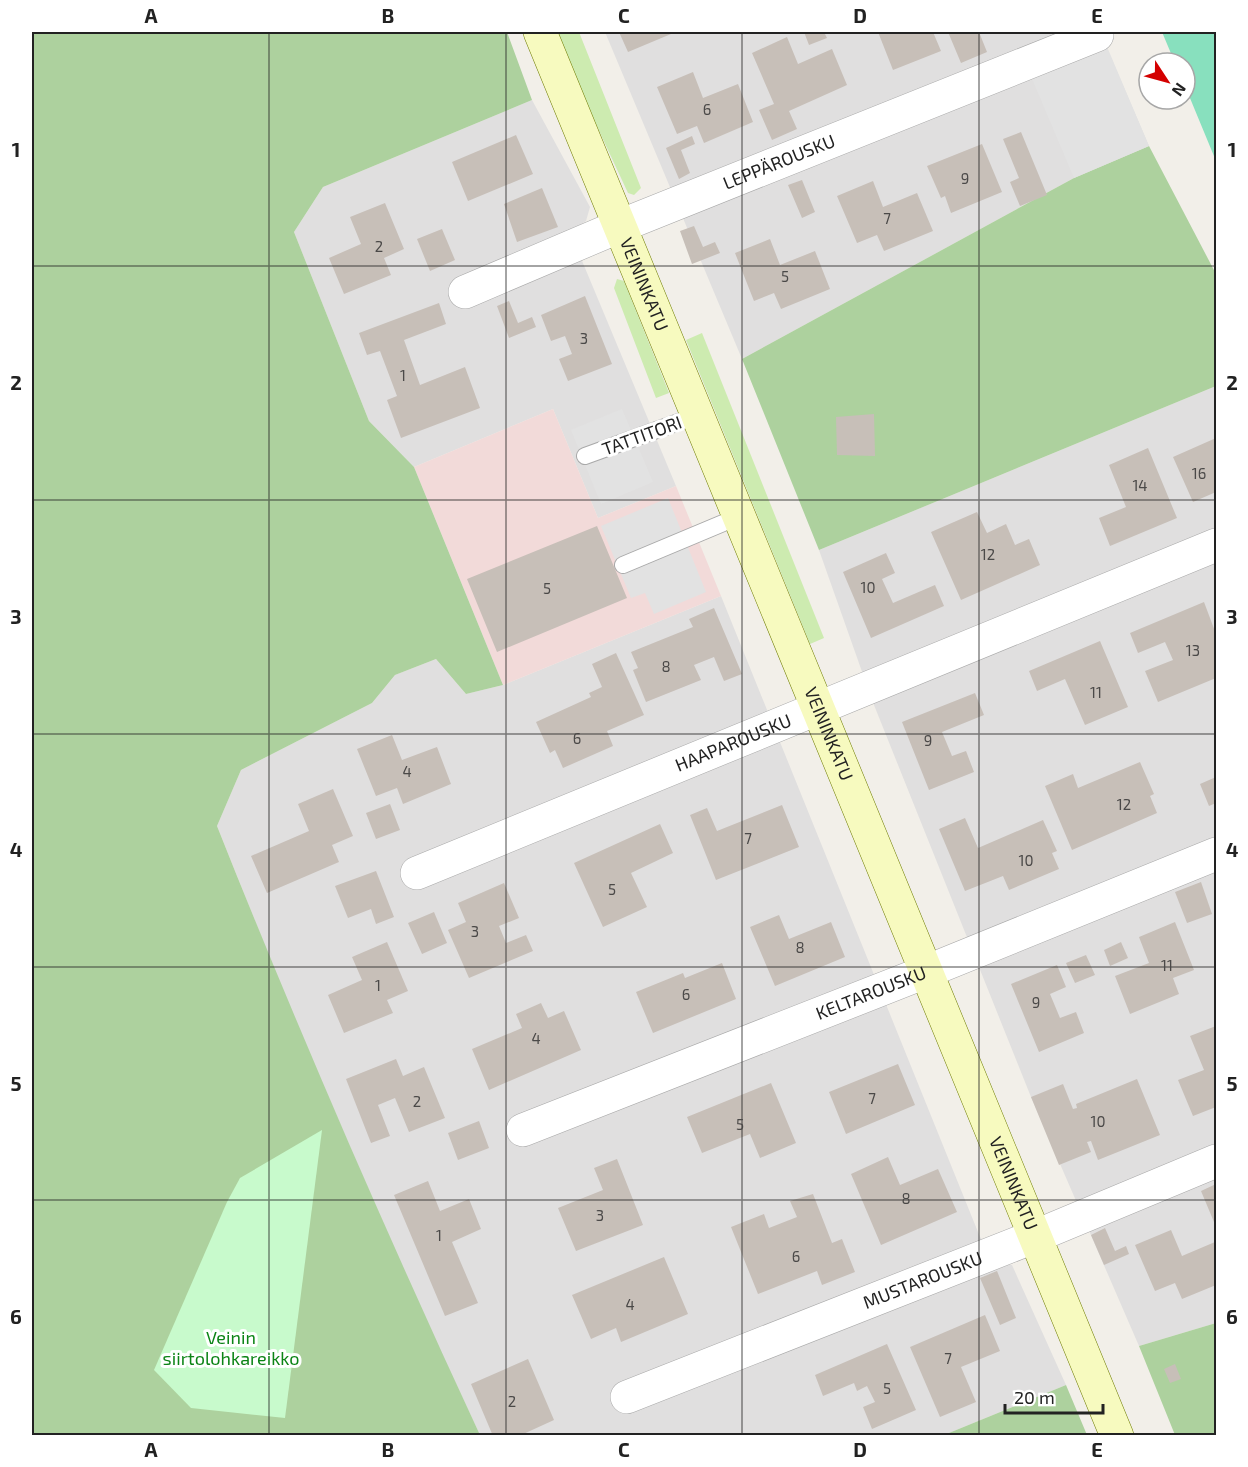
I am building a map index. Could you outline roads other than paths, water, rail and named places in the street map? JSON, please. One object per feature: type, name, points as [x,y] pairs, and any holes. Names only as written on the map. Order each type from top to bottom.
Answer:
[{"type":"street","name":"VEININKATU","points":[[540,32],[1117,1436]]},
{"type":"street","name":"LEPPÄROUSKU","points":[[465,292],[620,226],[1097,35]]},
{"type":"street","name":"HAAPAROUSKU","points":[[417,873],[820,710],[1216,545]]},
{"type":"street","name":"KELTAROUSKU","points":[[523,1130],[1216,854]]},
{"type":"street","name":"MUSTAROUSKU","points":[[627,1397],[1036,1236],[1216,1161]]},
{"type":"lane","name":"TATTITORI","points":[[585,456],[698,415]]},
{"type":"lane","points":[[623,565],[740,516]]},
{"type":"park label","name":"Veinin siirtolohkareikko","points":[[231,1348]]}]
